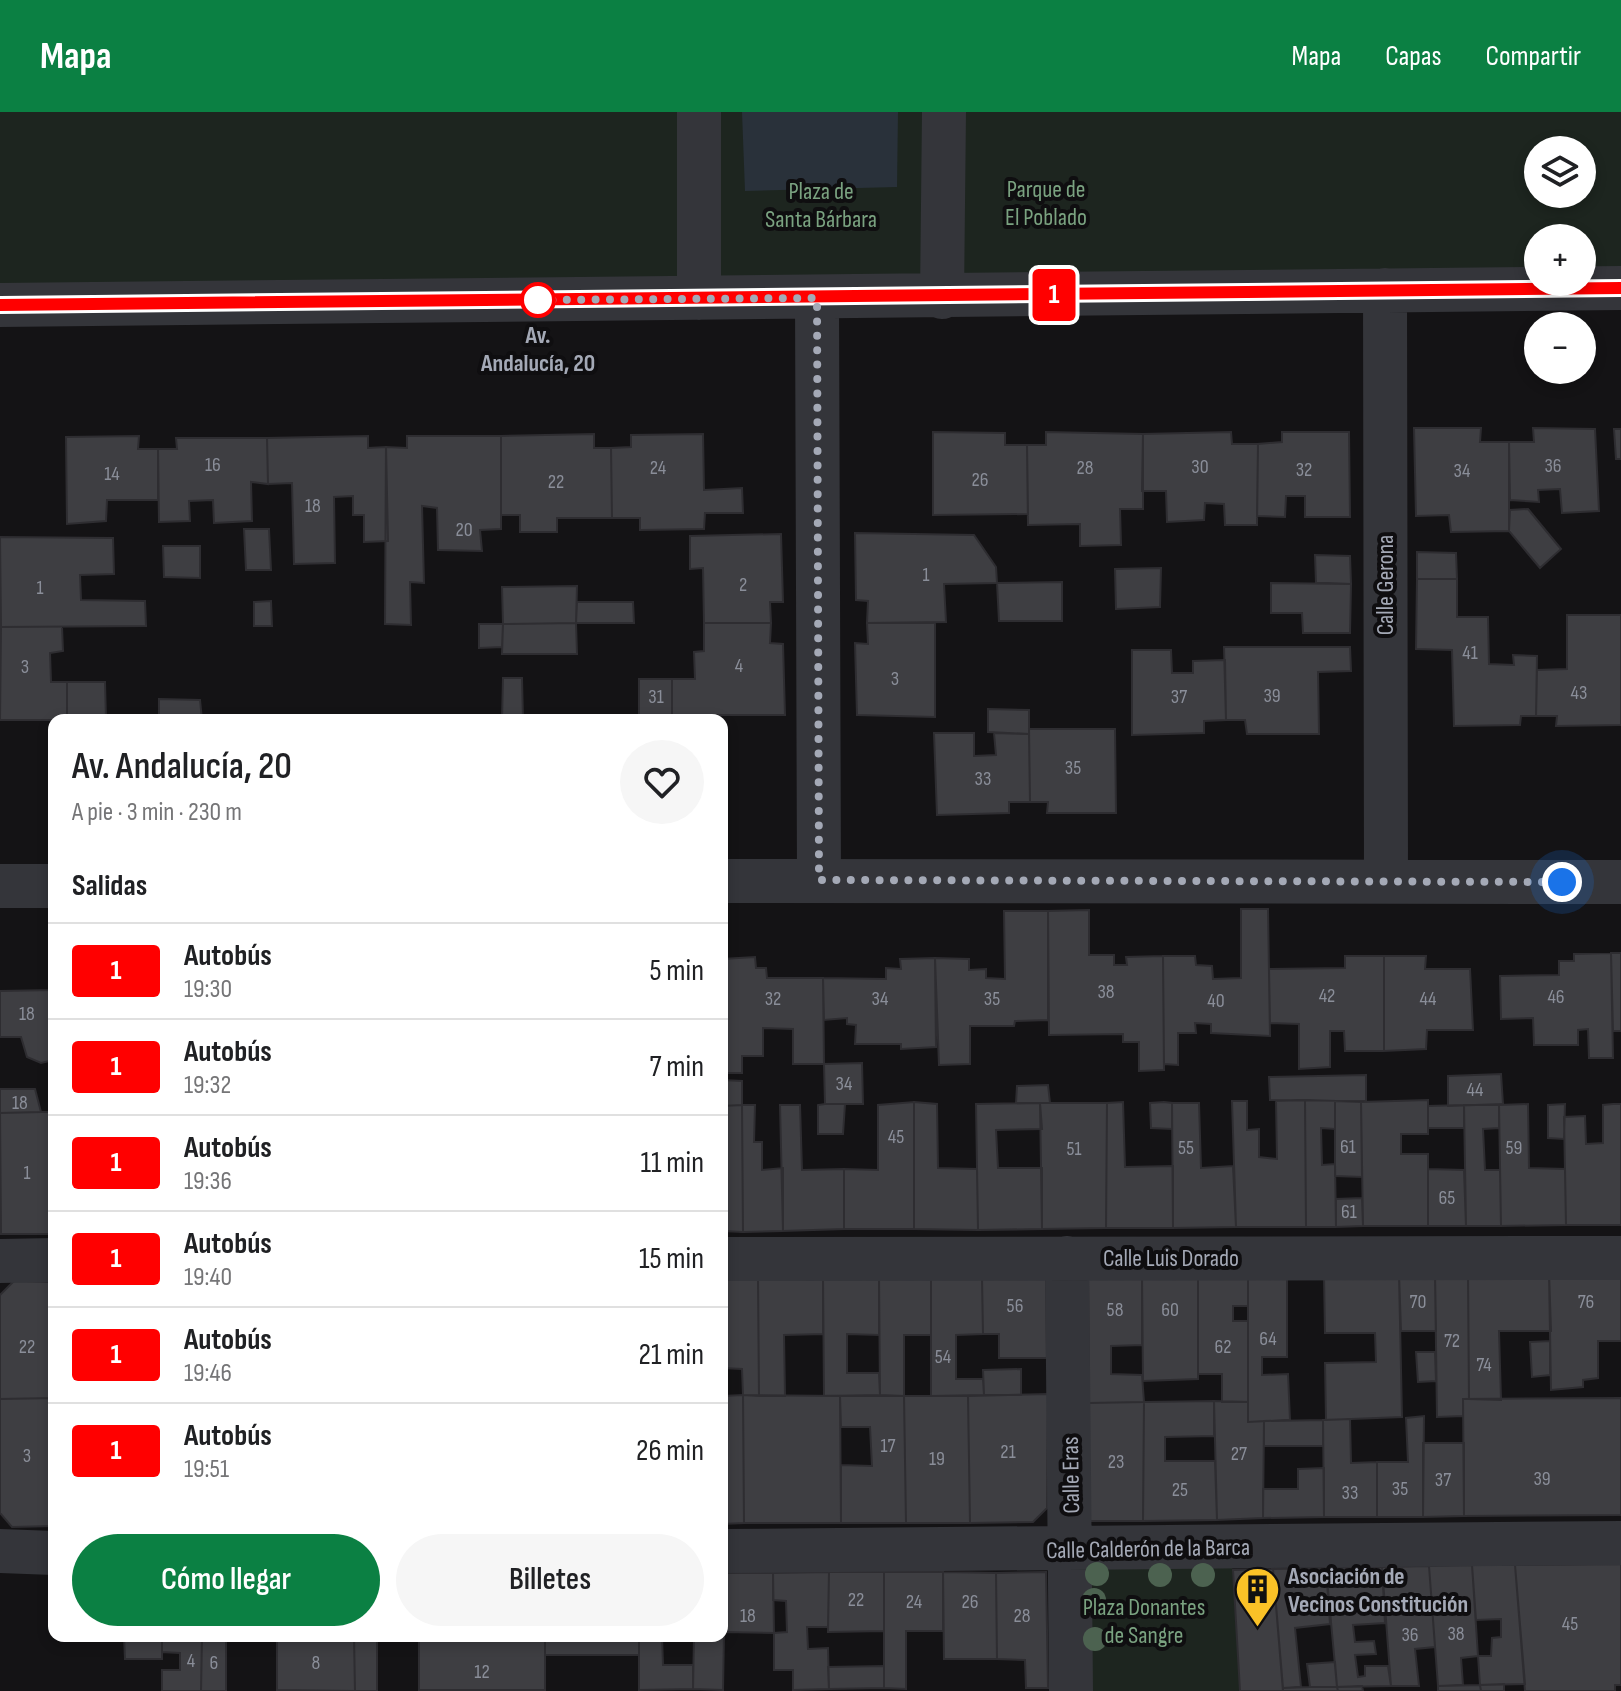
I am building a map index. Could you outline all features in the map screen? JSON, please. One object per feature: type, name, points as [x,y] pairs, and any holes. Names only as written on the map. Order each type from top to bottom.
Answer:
[{"type":"street","points":[[699,112],[699,298]]},
{"type":"street","points":[[942,297],[944,112]]},
{"type":"street","points":[[0,305],[1621,288]]},
{"type":"street","name":"Calle Gerona","points":[[1385,290],[1386,881]]},
{"type":"street","points":[[817,298],[819,880]]},
{"type":"street","points":[[728,881],[1621,882]]},
{"type":"street","points":[[0,886],[48,886]]},
{"type":"street","name":"Calle Eras","points":[[1067,1258],[1071,1691]]},
{"type":"street","name":"Calle Luis Dorado","points":[[728,1259],[1621,1258]]},
{"type":"street","points":[[0,1261],[48,1260]]},
{"type":"street","name":"Calle Calderón de la Barca","points":[[728,1551],[1621,1543]]},
{"type":"street","points":[[0,1551],[48,1553]]},
{"type":"green space","points":[[0,112],[1621,112],[1621,288],[1596,288],[1596,224],[1524,224],[1524,289],[0,305]]},
{"type":"green space","name":"Plaza Donantes de Sangre","points":[[1231,1547],[1240,1691],[1071,1691],[1072,1550]]},
{"type":"shaded area","points":[[742,112],[898,112],[897,187],[745,191]]},
{"type":"building","points":[[1414,428],[1481,428],[1480,442],[1509,442],[1509,531],[1451,532],[1449,515],[1416,516]]},
{"type":"building","points":[[1533,428],[1595,429],[1599,511],[1562,513],[1560,489],[1538,490],[1539,502],[1510,500],[1509,442],[1534,442]]},
{"type":"building","points":[[1614,429],[1621,429],[1621,459],[1616,459]]},
{"type":"building","points":[[933,432],[1005,433],[1005,445],[1027,445],[1028,514],[933,515]]},
{"type":"building","points":[[1046,432],[1143,434],[1143,509],[1120,509],[1121,545],[1080,546],[1080,524],[1028,525],[1027,445],[1046,445]]},
{"type":"building","points":[[1231,432],[1232,444],[1258,444],[1257,525],[1225,525],[1224,504],[1205,503],[1204,520],[1167,522],[1166,491],[1142,491],[1143,434]]},
{"type":"building","points":[[1282,432],[1349,432],[1350,517],[1305,517],[1305,496],[1286,496],[1285,517],[1257,516],[1258,444],[1282,442]]},
{"type":"building","points":[[594,434],[594,448],[611,448],[612,518],[557,518],[557,532],[520,532],[520,515],[501,515],[501,436]]},
{"type":"building","points":[[703,434],[704,490],[742,488],[743,513],[705,513],[704,529],[640,530],[640,518],[612,518],[611,448],[631,447],[631,435]]},
{"type":"building","points":[[139,436],[138,449],[158,449],[158,500],[107,500],[106,521],[67,524],[66,437]]},
{"type":"building","points":[[368,436],[368,448],[386,447],[388,541],[364,542],[364,515],[353,515],[353,496],[334,497],[335,563],[294,564],[292,483],[268,484],[267,438]]},
{"type":"building","points":[[407,436],[501,436],[501,529],[480,530],[482,551],[438,550],[437,508],[422,506],[424,583],[410,582],[411,625],[385,624],[386,447],[407,448]]},
{"type":"building","points":[[176,438],[267,438],[268,484],[251,482],[252,521],[214,523],[213,500],[189,501],[190,521],[159,522],[158,449],[177,449]]},
{"type":"building","points":[[1528,509],[1561,549],[1540,568],[1509,531],[1510,510]]},
{"type":"building","points":[[244,529],[269,529],[271,570],[246,570]]},
{"type":"building","points":[[855,533],[974,535],[996,567],[997,583],[944,584],[946,622],[867,623],[868,601],[856,600]]},
{"type":"building","points":[[781,534],[783,602],[770,602],[771,623],[704,623],[703,568],[690,569],[690,536]]},
{"type":"building","points":[[0,537],[113,538],[114,574],[80,575],[81,600],[145,601],[146,626],[1,627]]},
{"type":"building","points":[[163,546],[200,546],[200,578],[164,577]]},
{"type":"building","points":[[1417,552],[1456,553],[1457,579],[1417,579]]},
{"type":"building","points":[[1315,555],[1350,556],[1351,584],[1316,583]]},
{"type":"building","points":[[1161,568],[1160,607],[1116,609],[1115,569]]},
{"type":"building","points":[[1417,579],[1457,579],[1457,617],[1488,617],[1489,664],[1514,665],[1513,655],[1537,656],[1536,716],[1521,716],[1520,725],[1454,726],[1452,650],[1416,649]]},
{"type":"building","points":[[1062,582],[1062,621],[999,621],[997,583]]},
{"type":"building","points":[[1271,583],[1351,584],[1350,633],[1303,633],[1302,613],[1271,613]]},
{"type":"building","points":[[577,586],[576,623],[503,624],[502,587]]},
{"type":"building","points":[[271,601],[272,626],[254,626],[254,602]]},
{"type":"building","points":[[577,602],[633,602],[634,623],[576,623]]},
{"type":"building","points":[[1567,615],[1621,615],[1621,725],[1556,726],[1557,716],[1536,716],[1537,670],[1567,669]]},
{"type":"building","points":[[576,623],[577,654],[502,654],[503,624]]},
{"type":"building","points":[[704,623],[771,623],[770,643],[783,644],[785,715],[672,714],[672,679],[695,679],[694,652],[704,651]]},
{"type":"building","points":[[867,623],[935,623],[935,717],[857,715],[855,643],[868,644]]},
{"type":"building","points":[[479,624],[503,624],[502,647],[479,648]]},
{"type":"building","points":[[1,627],[62,627],[63,651],[50,653],[51,682],[67,682],[67,714],[48,714],[48,720],[0,720]]},
{"type":"building","points":[[1224,647],[1350,647],[1351,671],[1318,672],[1319,734],[1247,734],[1245,720],[1226,720]]},
{"type":"building","points":[[1132,650],[1171,650],[1172,673],[1193,673],[1193,661],[1225,660],[1226,720],[1204,721],[1204,733],[1132,735]]},
{"type":"building","points":[[503,678],[522,678],[523,714],[502,714]]},
{"type":"building","points":[[639,679],[672,679],[672,714],[639,714]]},
{"type":"building","points":[[67,682],[105,682],[106,714],[67,714]]},
{"type":"building","points":[[159,699],[200,700],[201,714],[159,714]]},
{"type":"building","points":[[988,709],[1029,710],[1029,734],[988,732]]},
{"type":"building","points":[[1029,729],[1115,729],[1116,813],[1047,813],[1048,802],[1030,802]]},
{"type":"building","points":[[934,733],[974,733],[974,756],[996,755],[994,733],[1029,734],[1030,802],[1009,802],[1009,813],[937,815]]},
{"type":"building","points":[[1241,909],[1268,909],[1270,1036],[1211,1033],[1211,1024],[1195,1023],[1196,1033],[1178,1033],[1178,1065],[1164,1064],[1163,956],[1195,956],[1196,965],[1212,966],[1213,979],[1241,978]]},
{"type":"building","points":[[1089,910],[1089,955],[1114,955],[1114,965],[1127,965],[1126,957],[1163,956],[1164,1070],[1139,1071],[1139,1042],[1123,1042],[1123,1034],[1049,1035],[1048,911]]},
{"type":"building","points":[[1004,911],[1048,911],[1048,1020],[1015,1021],[1014,1026],[970,1026],[970,1064],[939,1065],[935,958],[969,959],[969,970],[986,969],[986,978],[1005,979]]},
{"type":"building","points":[[1611,953],[1613,1058],[1589,1058],[1588,1029],[1578,1030],[1578,1045],[1534,1045],[1533,1018],[1501,1019],[1500,976],[1559,975],[1559,961],[1574,961],[1574,954]]},
{"type":"building","points":[[1611,953],[1621,953],[1621,1031],[1613,1031]]},
{"type":"building","points":[[1345,956],[1384,956],[1384,1051],[1345,1051],[1344,1031],[1330,1031],[1330,1067],[1299,1069],[1299,1024],[1270,1023],[1269,969],[1345,968]]},
{"type":"building","points":[[1384,956],[1426,956],[1425,969],[1470,969],[1473,1030],[1427,1030],[1426,1049],[1384,1051]]},
{"type":"building","points":[[755,957],[756,968],[766,968],[767,978],[823,978],[824,1064],[793,1064],[793,1029],[763,1028],[763,1056],[742,1056],[742,1073],[728,1073],[728,959]]},
{"type":"building","points":[[935,958],[936,1047],[901,1049],[901,1044],[855,1044],[856,1025],[847,1024],[847,1018],[824,1020],[823,978],[886,979],[886,968],[901,969],[900,959]]},
{"type":"building","points":[[48,990],[48,1061],[41,1063],[27,1057],[21,1037],[0,1037],[0,991]]},
{"type":"building","points":[[862,1063],[863,1104],[825,1104],[824,1064]]},
{"type":"building","points":[[1501,1074],[1503,1104],[1448,1106],[1448,1076]]},
{"type":"building","points":[[1366,1075],[1366,1101],[1270,1100],[1269,1077]]},
{"type":"building","points":[[728,1080],[742,1081],[742,1105],[728,1106]]},
{"type":"building","points":[[1048,1085],[1050,1103],[1016,1103],[1017,1086]]},
{"type":"building","points":[[0,1089],[35,1089],[41,1112],[0,1113]]},
{"type":"building","points":[[1305,1100],[1306,1227],[1236,1227],[1232,1101],[1247,1101],[1247,1130],[1259,1129],[1259,1157],[1277,1159],[1276,1101]]},
{"type":"building","points":[[1305,1100],[1335,1101],[1335,1129],[1321,1128],[1322,1165],[1335,1164],[1336,1227],[1306,1227]]},
{"type":"building","points":[[1428,1100],[1428,1134],[1401,1134],[1401,1154],[1428,1154],[1428,1226],[1363,1226],[1361,1102]]},
{"type":"building","points":[[1335,1101],[1361,1102],[1362,1177],[1335,1176]]},
{"type":"building","points":[[914,1102],[914,1229],[844,1229],[844,1169],[878,1170],[878,1105]]},
{"type":"building","points":[[914,1102],[937,1104],[938,1168],[977,1169],[978,1230],[914,1229]]},
{"type":"building","points":[[1123,1102],[1125,1167],[1173,1166],[1173,1228],[1106,1228],[1107,1103]]},
{"type":"building","points":[[1040,1103],[1042,1129],[996,1130],[998,1168],[1042,1168],[1042,1229],[978,1230],[976,1104]]},
{"type":"building","points":[[1040,1103],[1107,1103],[1106,1228],[1042,1229]]},
{"type":"building","points":[[1150,1103],[1172,1103],[1172,1129],[1151,1128]]},
{"type":"building","points":[[1172,1103],[1199,1103],[1201,1168],[1233,1166],[1236,1227],[1173,1228]]},
{"type":"building","points":[[845,1104],[843,1134],[818,1134],[818,1105]]},
{"type":"building","points":[[1528,1104],[1529,1168],[1565,1169],[1566,1225],[1501,1226],[1499,1105]]},
{"type":"building","points":[[1565,1104],[1564,1139],[1548,1138],[1548,1105]]},
{"type":"building","points":[[1621,1104],[1621,1225],[1566,1225],[1564,1117],[1585,1116],[1586,1144],[1603,1143],[1603,1105]]},
{"type":"building","points":[[742,1105],[743,1232],[728,1231],[728,1106]]},
{"type":"building","points":[[742,1105],[755,1105],[754,1142],[762,1142],[762,1170],[783,1168],[783,1231],[743,1232]]},
{"type":"building","points":[[780,1105],[800,1105],[802,1170],[844,1169],[844,1229],[783,1231]]},
{"type":"building","points":[[1464,1105],[1464,1128],[1428,1128],[1428,1106]]},
{"type":"building","points":[[1464,1105],[1499,1105],[1499,1128],[1483,1129],[1485,1170],[1500,1170],[1501,1226],[1466,1226]]},
{"type":"building","points":[[48,1112],[48,1234],[1,1234],[0,1113]]},
{"type":"building","points":[[1428,1169],[1464,1170],[1466,1226],[1428,1226]]},
{"type":"building","points":[[1362,1198],[1363,1226],[1336,1227],[1336,1199]]},
{"type":"building","points":[[1549,1272],[1551,1331],[1499,1331],[1501,1400],[1469,1399],[1468,1274]]},
{"type":"building","points":[[1549,1272],[1621,1272],[1621,1341],[1598,1341],[1598,1378],[1583,1380],[1583,1387],[1551,1390]]},
{"type":"building","points":[[1198,1274],[1198,1379],[1143,1381],[1142,1276]]},
{"type":"building","points":[[1198,1274],[1248,1274],[1248,1306],[1233,1306],[1233,1321],[1248,1321],[1248,1402],[1222,1402],[1222,1374],[1198,1374]]},
{"type":"building","points":[[1248,1274],[1287,1274],[1287,1357],[1262,1357],[1262,1375],[1288,1374],[1290,1420],[1248,1422]]},
{"type":"building","points":[[1399,1274],[1435,1274],[1436,1331],[1401,1331]]},
{"type":"building","points":[[1399,1274],[1402,1417],[1326,1420],[1325,1363],[1376,1362],[1375,1333],[1325,1333],[1324,1275]]},
{"type":"building","points":[[1435,1274],[1468,1274],[1469,1399],[1463,1399],[1463,1416],[1437,1417]]},
{"type":"building","points":[[1088,1276],[1142,1276],[1142,1345],[1111,1346],[1111,1374],[1142,1375],[1144,1402],[1089,1403]]},
{"type":"building","points":[[758,1277],[759,1396],[743,1395],[742,1369],[728,1368],[728,1278]]},
{"type":"building","points":[[758,1277],[823,1278],[823,1334],[784,1335],[785,1396],[759,1396]]},
{"type":"building","points":[[879,1277],[879,1335],[847,1334],[847,1373],[879,1373],[880,1395],[824,1396],[823,1278]]},
{"type":"building","points":[[879,1277],[931,1277],[931,1335],[904,1335],[904,1396],[880,1395]]},
{"type":"building","points":[[931,1277],[982,1278],[983,1334],[956,1335],[956,1379],[983,1379],[984,1395],[931,1396]]},
{"type":"building","points":[[1046,1277],[1047,1358],[999,1358],[999,1334],[983,1334],[982,1278]]},
{"type":"building","points":[[14,1281],[48,1282],[48,1398],[0,1399],[0,1295]]},
{"type":"building","points":[[1550,1341],[1550,1375],[1532,1377],[1530,1342]]},
{"type":"building","points":[[1416,1352],[1435,1352],[1436,1381],[1418,1382]]},
{"type":"building","points":[[1021,1369],[1021,1395],[984,1395],[983,1370]]},
{"type":"building","points":[[1048,1394],[1047,1508],[1033,1522],[970,1523],[968,1396]]},
{"type":"building","points":[[743,1395],[744,1523],[728,1524],[728,1396]]},
{"type":"building","points":[[743,1395],[840,1396],[841,1523],[744,1523]]},
{"type":"building","points":[[840,1396],[904,1396],[906,1523],[841,1523],[841,1465],[872,1466],[870,1427],[841,1427]]},
{"type":"building","points":[[904,1396],[968,1396],[970,1523],[906,1523]]},
{"type":"building","points":[[48,1398],[48,1526],[12,1527],[0,1513],[0,1399]]},
{"type":"building","points":[[1621,1398],[1621,1515],[1464,1516],[1463,1399]]},
{"type":"building","points":[[1214,1401],[1214,1436],[1165,1437],[1165,1461],[1215,1461],[1217,1520],[1143,1521],[1144,1402]]},
{"type":"building","points":[[1214,1401],[1248,1402],[1248,1422],[1264,1421],[1263,1518],[1217,1520]]},
{"type":"building","points":[[1144,1402],[1143,1521],[1089,1521],[1089,1403]]},
{"type":"building","points":[[1424,1416],[1423,1517],[1377,1517],[1377,1462],[1408,1462],[1406,1418]]},
{"type":"building","points":[[1350,1419],[1351,1463],[1377,1462],[1377,1517],[1324,1517],[1323,1420]]},
{"type":"building","points":[[1323,1420],[1323,1446],[1264,1446],[1264,1421]]},
{"type":"building","points":[[1423,1443],[1464,1443],[1464,1516],[1423,1517]]},
{"type":"building","points":[[1324,1468],[1324,1517],[1263,1518],[1263,1489],[1298,1489],[1298,1469]]},
{"type":"building","points":[[1621,1564],[1621,1685],[1615,1685],[1615,1691],[1525,1691],[1515,1565]]},
{"type":"building","points":[[1472,1565],[1478,1656],[1461,1658],[1463,1685],[1438,1686],[1429,1566]]},
{"type":"building","points":[[1472,1565],[1515,1565],[1525,1684],[1480,1685],[1478,1656],[1491,1656],[1492,1638],[1501,1637],[1501,1619],[1476,1620]]},
{"type":"building","points":[[1429,1566],[1435,1647],[1415,1649],[1419,1686],[1391,1686],[1382,1567]]},
{"type":"building","points":[[1382,1567],[1385,1623],[1353,1625],[1355,1642],[1374,1641],[1376,1654],[1355,1655],[1358,1677],[1365,1676],[1365,1666],[1388,1666],[1391,1686],[1337,1687],[1326,1568]]},
{"type":"building","points":[[1326,1568],[1330,1624],[1295,1628],[1301,1687],[1283,1688],[1273,1569]]},
{"type":"building","name":"Asociación de Vecinos Constitución","points":[[1273,1569],[1283,1691],[1240,1691],[1233,1570]]},
{"type":"building","points":[[829,1572],[884,1572],[884,1631],[828,1632]]},
{"type":"building","points":[[829,1572],[828,1627],[807,1627],[808,1649],[828,1648],[829,1689],[793,1690],[793,1670],[774,1670],[774,1633],[787,1632],[786,1601],[773,1600],[773,1573]]},
{"type":"building","points":[[884,1572],[943,1572],[943,1631],[906,1631],[906,1689],[884,1688]]},
{"type":"building","points":[[943,1572],[996,1573],[997,1659],[944,1659]]},
{"type":"building","points":[[1046,1572],[1048,1688],[1026,1688],[1025,1660],[997,1659],[996,1573]]},
{"type":"building","points":[[728,1573],[773,1573],[774,1633],[728,1632]]},
{"type":"building","points":[[124,1642],[162,1642],[162,1659],[125,1659]]},
{"type":"building","points":[[162,1642],[202,1642],[201,1691],[162,1691],[162,1670],[180,1670],[180,1653],[162,1652]]},
{"type":"building","points":[[202,1642],[226,1642],[226,1691],[201,1691]]},
{"type":"building","points":[[277,1642],[354,1642],[355,1691],[277,1690]]},
{"type":"building","points":[[354,1642],[377,1642],[377,1691],[355,1691]]},
{"type":"building","points":[[419,1642],[545,1642],[545,1690],[419,1690]]},
{"type":"building","points":[[545,1642],[639,1642],[639,1655],[545,1655]]},
{"type":"building","points":[[639,1642],[662,1642],[663,1665],[693,1665],[693,1689],[639,1690]]},
{"type":"building","points":[[694,1642],[724,1642],[723,1690],[693,1689]]},
{"type":"building","points":[[1335,1662],[1337,1687],[1310,1687],[1307,1664]]},
{"type":"building","points":[[884,1666],[884,1688],[829,1689],[828,1667]]},
{"type":"building","points":[[1504,1684],[1504,1691],[1481,1691],[1480,1685]]},
{"type":"building","points":[[1480,1685],[1481,1691],[1438,1691],[1438,1686]]},
{"type":"building","points":[[1362,1686],[1363,1691],[1338,1691],[1337,1687]]},
{"type":"building","points":[[1337,1687],[1338,1691],[1283,1691],[1283,1688]]},
{"type":"bus line","name":"1","points":[[0,305],[1621,288]]},
{"type":"place","name":"Av. Andalucía, 20","points":[[538,300]]},
{"type":"place","name":"Asociación de Vecinos Constitución","points":[[1257,1629]]},
{"type":"route","points":[[538,300],[817,298],[819,880],[1562,882]]},
{"type":"park label","name":"Parque de El Poblado","points":[[1046,203]]},
{"type":"park label","name":"Plaza de Santa Bárbara","points":[[821,205]]}]
